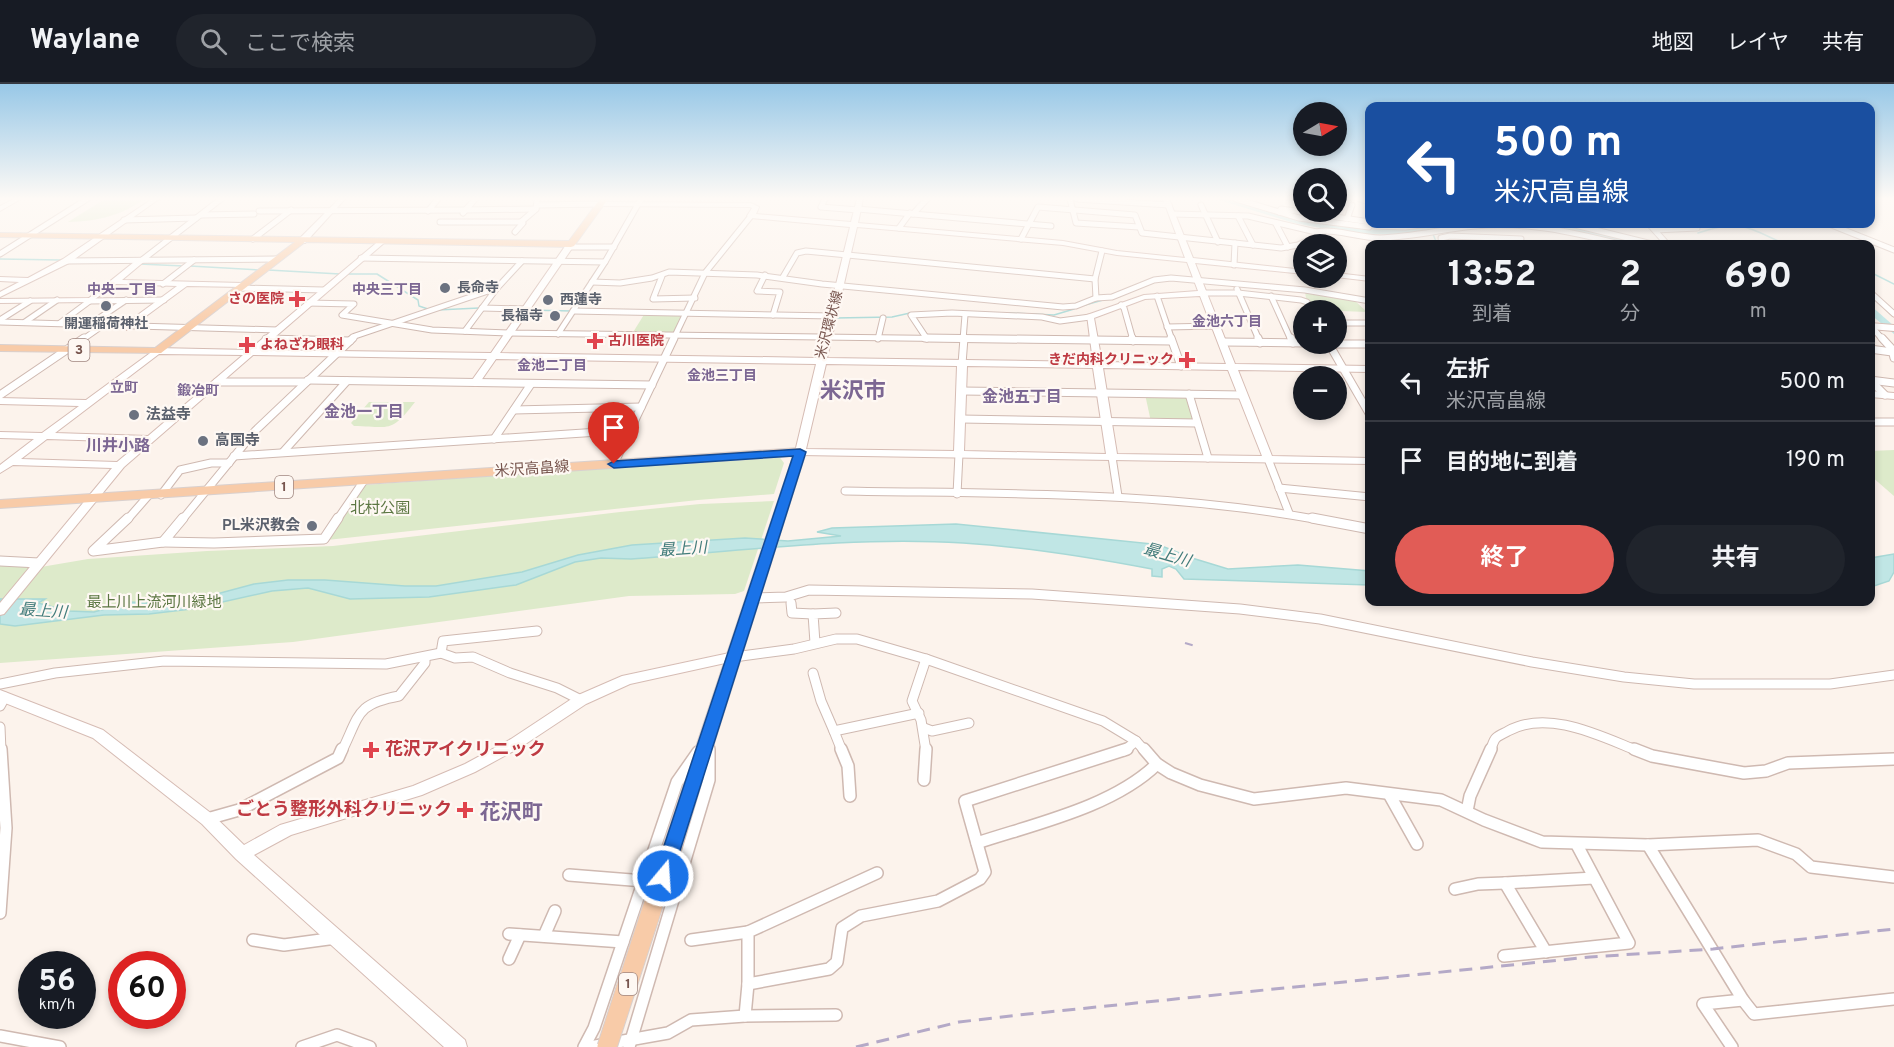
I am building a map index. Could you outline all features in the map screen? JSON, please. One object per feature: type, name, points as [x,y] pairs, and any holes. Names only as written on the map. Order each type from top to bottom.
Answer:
[{"type":"main road","points":[[157,351],[298,244]]},
{"type":"main road","points":[[492,244],[570,246]]},
{"type":"main road","name":"3","points":[[0,348],[157,351]]},
{"type":"main road","name":"米沢高畠線","points":[[0,504],[91,500],[800,452]]},
{"type":"main road","name":"1","points":[[607,1047],[800,452]]},
{"type":"street","points":[[0,254],[16,244]]},
{"type":"street","points":[[0,296],[66,261],[91,244]]},
{"type":"street","points":[[60,323],[162,244]]},
{"type":"street","points":[[0,611],[120,465],[378,244]]},
{"type":"street","points":[[558,334],[616,244]]},
{"type":"street","points":[[614,464],[705,273],[728,244]]},
{"type":"street","name":"米沢環状線","points":[[800,452],[851,244]]},
{"type":"street","points":[[1068,244],[1102,251],[1293,271]]},
{"type":"street","points":[[1184,244],[1218,326],[1289,513]]},
{"type":"street","points":[[1234,265],[1235,244]]},
{"type":"street","points":[[1243,244],[1288,247],[1293,245]]},
{"type":"street","points":[[1879,244],[1894,250]]},
{"type":"street","points":[[475,383],[507,333],[570,246],[614,247]]},
{"type":"street","points":[[783,277],[797,253],[806,251],[1095,279]]},
{"type":"street","points":[[1096,298],[1095,279],[1102,251]]},
{"type":"street","points":[[361,258],[605,262]]},
{"type":"street","points":[[66,261],[278,259]]},
{"type":"street","points":[[163,284],[194,260]]},
{"type":"street","points":[[465,331],[497,288],[522,261]]},
{"type":"street","points":[[592,282],[620,283],[663,276],[669,272],[705,273],[783,277],[841,286],[1029,305],[1076,306],[1096,298],[1112,297],[1160,278],[1305,290],[1365,300]]},
{"type":"street","points":[[663,276],[652,299],[694,298]]},
{"type":"street","points":[[765,276],[757,291],[780,292],[773,315]]},
{"type":"street","points":[[1347,277],[1365,279]]},
{"type":"street","points":[[0,279],[30,280]]},
{"type":"street","points":[[114,282],[323,290]]},
{"type":"street","points":[[1234,283],[1260,343]]},
{"type":"street","points":[[127,327],[185,284]]},
{"type":"street","points":[[163,542],[255,431],[359,334],[497,288]]},
{"type":"street","points":[[927,339],[911,315],[928,313],[1042,317],[1060,321],[1090,317],[1121,305],[1156,296],[1238,293],[1301,300]]},
{"type":"street","points":[[1156,296],[1180,366]]},
{"type":"street","points":[[1223,342],[1293,343],[1271,296]]},
{"type":"street","points":[[1875,297],[1894,314]]},
{"type":"street","points":[[24,322],[57,300]]},
{"type":"street","points":[[92,323],[126,300]]},
{"type":"street","points":[[0,301],[164,300]]},
{"type":"street","points":[[0,321],[30,301]]},
{"type":"street","points":[[307,303],[354,304],[342,315],[432,330],[675,336],[1172,341]]},
{"type":"street","points":[[1121,305],[1133,341]]},
{"type":"street","points":[[1076,306],[1090,317],[1118,496]]},
{"type":"street","points":[[482,308],[525,309]]},
{"type":"street","points":[[573,311],[833,316]]},
{"type":"street","points":[[957,494],[964,315]]},
{"type":"street","points":[[878,339],[883,318]]},
{"type":"street","points":[[0,321],[104,324],[102,326]]},
{"type":"street","points":[[1347,323],[1365,323]]},
{"type":"street","points":[[0,395],[102,326],[277,330]]},
{"type":"street","points":[[1167,327],[1218,326]]},
{"type":"street","points":[[1875,326],[1894,328]]},
{"type":"street","points":[[1875,330],[1892,349],[1893,355],[1875,350]]},
{"type":"street","points":[[266,339],[350,341]]},
{"type":"street","points":[[1347,344],[1365,344]]},
{"type":"street","points":[[0,470],[5,461],[45,436],[157,351],[820,363],[1293,368]]},
{"type":"street","points":[[1347,369],[1365,369]]},
{"type":"street","points":[[1347,374],[1365,406]]},
{"type":"street","points":[[1875,380],[1894,382]]},
{"type":"street","points":[[217,382],[347,381],[652,386]]},
{"type":"street","points":[[283,452],[347,381]]},
{"type":"street","points":[[494,439],[531,384]]},
{"type":"street","points":[[1875,384],[1890,396]]},
{"type":"street","points":[[962,391],[1244,395]]},
{"type":"street","points":[[1189,394],[1208,458]]},
{"type":"street","points":[[1875,394],[1890,396]]},
{"type":"street","points":[[1360,398],[1365,398]]},
{"type":"street","points":[[0,401],[90,403]]},
{"type":"street","points":[[514,410],[641,407]]},
{"type":"street","points":[[961,419],[1197,423]]},
{"type":"street","points":[[1875,422],[1894,422]]},
{"type":"street","points":[[161,495],[180,470],[232,459],[283,452],[629,430]]},
{"type":"street","points":[[0,435],[149,440]]},
{"type":"street","points":[[800,452],[1365,461]]},
{"type":"street","points":[[5,461],[120,465]]},
{"type":"street","points":[[148,496],[125,522],[93,551],[163,542],[324,539],[363,482]]},
{"type":"street","points":[[1279,488],[1365,497]]},
{"type":"street","points":[[845,491],[1118,496],[1289,513],[1365,528]]},
{"type":"street","points":[[0,561],[36,567]]},
{"type":"street","points":[[753,595],[786,597],[809,590],[1032,594],[1240,609],[1320,619],[1532,662],[1623,677],[1694,684],[1788,686],[1830,684],[1894,675]]},
{"type":"street","points":[[791,603],[792,613],[836,612]]},
{"type":"street","points":[[813,614],[815,643]]},
{"type":"street","points":[[441,653],[443,641],[537,631]]},
{"type":"street","points":[[242,854],[286,830],[417,791],[470,768],[516,743],[581,700],[627,680],[660,671],[734,657],[794,649],[837,639],[857,639],[926,659],[1103,721],[1136,741],[1157,764],[1200,785],[1254,799],[1346,788],[1441,800],[1484,820],[1542,842],[1577,845],[1647,845],[1758,840],[1796,854],[1810,867],[1894,877]]},
{"type":"street","points":[[1,696],[55,673],[164,661],[386,663],[425,658],[441,653],[455,658],[473,657],[510,674],[557,688],[581,700]]},
{"type":"street","points":[[207,819],[239,810],[338,758],[363,708],[377,700],[399,696],[425,663],[425,658]]},
{"type":"street","points":[[924,780],[927,762],[924,728],[912,701],[926,659]]},
{"type":"street","points":[[813,673],[821,701],[848,766],[850,796]]},
{"type":"street","points":[[1,696],[98,734],[207,819],[242,854],[458,1047]]},
{"type":"street","points":[[834,731],[919,713]]},
{"type":"street","points":[[924,728],[932,731],[969,723]]},
{"type":"street","points":[[1467,811],[1470,796],[1496,738],[1519,725],[1534,723],[1554,723],[1588,732],[1652,756],[1744,773],[1766,771],[1788,763],[1894,759]]},
{"type":"street","points":[[0,727],[6,828],[0,913]]},
{"type":"street","points":[[584,1047],[594,1028],[676,782],[708,738]]},
{"type":"street","points":[[630,1043],[709,780],[708,738]]},
{"type":"street","points":[[748,984],[829,969],[837,962],[842,928],[861,916],[938,901],[980,879],[985,872],[965,801],[1126,750],[1136,741]]},
{"type":"street","points":[[976,843],[1070,811],[1143,780],[1157,764]]},
{"type":"street","points":[[1389,794],[1417,844]]},
{"type":"street","points":[[1504,956],[1629,943],[1577,845]]},
{"type":"street","points":[[1647,845],[1743,1000],[1754,1014],[1894,999]]},
{"type":"street","points":[[691,940],[748,932],[877,873]]},
{"type":"street","points":[[569,876],[644,881]]},
{"type":"street","points":[[1455,889],[1478,884],[1594,878]]},
{"type":"street","points":[[1505,883],[1546,952]]},
{"type":"street","points":[[544,936],[555,911]]},
{"type":"street","points":[[745,1016],[748,984],[748,932]]},
{"type":"street","points":[[509,960],[514,934],[623,942]]},
{"type":"street","points":[[253,940],[265,945],[308,945],[336,938]]},
{"type":"street","points":[[1732,1047],[1703,1004],[1743,1000]]},
{"type":"street","points":[[590,1047],[630,1043],[668,1033],[691,1020],[745,1016],[836,1015]]},
{"type":"street","points":[[302,1047],[337,1035],[370,1047]]},
{"type":"street","points":[[0,1036],[60,1047]]},
{"type":"green space","points":[[1305,291],[1353,299],[1365,312],[1347,311],[1347,300],[1307,300]]},
{"type":"green space","points":[[645,313],[684,314],[672,335],[632,334]]},
{"type":"green space","points":[[1145,394],[1187,395],[1194,422],[1151,422]]},
{"type":"green space","points":[[369,402],[415,402],[401,419],[389,426],[354,426],[351,423]]},
{"type":"green space","points":[[1894,450],[1894,496],[1875,479],[1875,451]]},
{"type":"green space","name":"北村公園","points":[[778,455],[784,463],[774,494],[698,500],[327,540],[365,485]]},
{"type":"green space","name":"最上川上流河川緑地","points":[[774,501],[744,591],[735,594],[629,596],[293,642],[0,663],[0,565],[41,567],[88,559],[333,546],[620,512],[700,504]]},
{"type":"water","name":"最上川","points":[[956,524],[1152,544],[1152,542],[1228,569],[1298,565],[1365,571],[1365,585],[1184,579],[1176,569],[1169,566],[1162,569],[1162,577],[1152,576],[1152,569],[1034,550],[963,543],[880,541],[797,545],[631,559],[601,558],[575,562],[516,585],[429,597],[350,599],[308,588],[272,591],[191,609],[149,614],[104,615],[15,626],[0,624],[0,599],[45,599],[38,603],[68,611],[94,612],[131,602],[157,604],[198,599],[254,584],[288,580],[436,586],[522,572],[578,555],[632,545],[745,538],[788,541],[841,536],[817,532],[832,528]]},
{"type":"water","points":[[1894,554],[1894,572],[1889,581],[1875,586],[1875,557]]},
{"type":"waterway","points":[[0,259],[61,260]]},
{"type":"waterway","points":[[139,264],[184,266]]},
{"type":"waterway","points":[[190,266],[259,270]]},
{"type":"waterway","points":[[268,270],[340,274]]},
{"type":"waterway","points":[[346,274],[377,274],[418,300],[419,306],[428,309]]},
{"type":"waterway","points":[[1875,274],[1894,284]]},
{"type":"waterway","points":[[1085,305],[1103,300]]},
{"type":"waterway","points":[[437,310],[479,308]]},
{"type":"waterway","points":[[1009,313],[1054,315],[1074,309]]},
{"type":"waterway","points":[[527,310],[572,311]]},
{"type":"waterway","points":[[835,318],[892,317],[910,313]]},
{"type":"waterway","points":[[1875,313],[1894,331]]},
{"type":"railway","points":[[1185,643],[1195,646]]},
{"type":"railway","points":[[856,1047],[959,1022],[1028,1014],[1590,957],[1713,949],[1894,929]]},
{"type":"place","name":"長命寺","points":[[445,288]]},
{"type":"place","name":"さの医院","points":[[297,299]]},
{"type":"place","name":"西蓮寺","points":[[548,300]]},
{"type":"place","name":"開運稲荷神社","points":[[106,306]]},
{"type":"place","name":"長福寺","points":[[555,316]]},
{"type":"place","name":"古川医院","points":[[595,341]]},
{"type":"place","name":"よねざわ眼科","points":[[247,345]]},
{"type":"place","name":"きだ内科クリニック","points":[[1187,360]]},
{"type":"place","name":"法益寺","points":[[134,415]]},
{"type":"place","name":"高国寺","points":[[203,441]]},
{"type":"place","name":"PL米沢教会","points":[[312,526]]},
{"type":"place","name":"花沢アイクリニック","points":[[371,750]]},
{"type":"place","name":"ごとう整形外科クリニック","points":[[465,810]]},
{"type":"district","name":"中央一丁目","points":[[122,290]]},
{"type":"district","name":"中央三丁目","points":[[387,290]]},
{"type":"district","name":"金池六丁目","points":[[1227,322]]},
{"type":"district","name":"金池二丁目","points":[[552,366]]},
{"type":"district","name":"金池三丁目","points":[[722,376]]},
{"type":"district","name":"立町","points":[[124,388]]},
{"type":"district","name":"鍛冶町","points":[[198,391]]},
{"type":"district","name":"米沢市","points":[[853,392]]},
{"type":"district","name":"金池五丁目","points":[[1022,398]]},
{"type":"district","name":"金池一丁目","points":[[364,413]]},
{"type":"district","name":"川井小路","points":[[118,447]]},
{"type":"district","name":"花沢町","points":[[511,813]]},
{"type":"route","points":[[614,464],[800,452],[663,876]]}]
